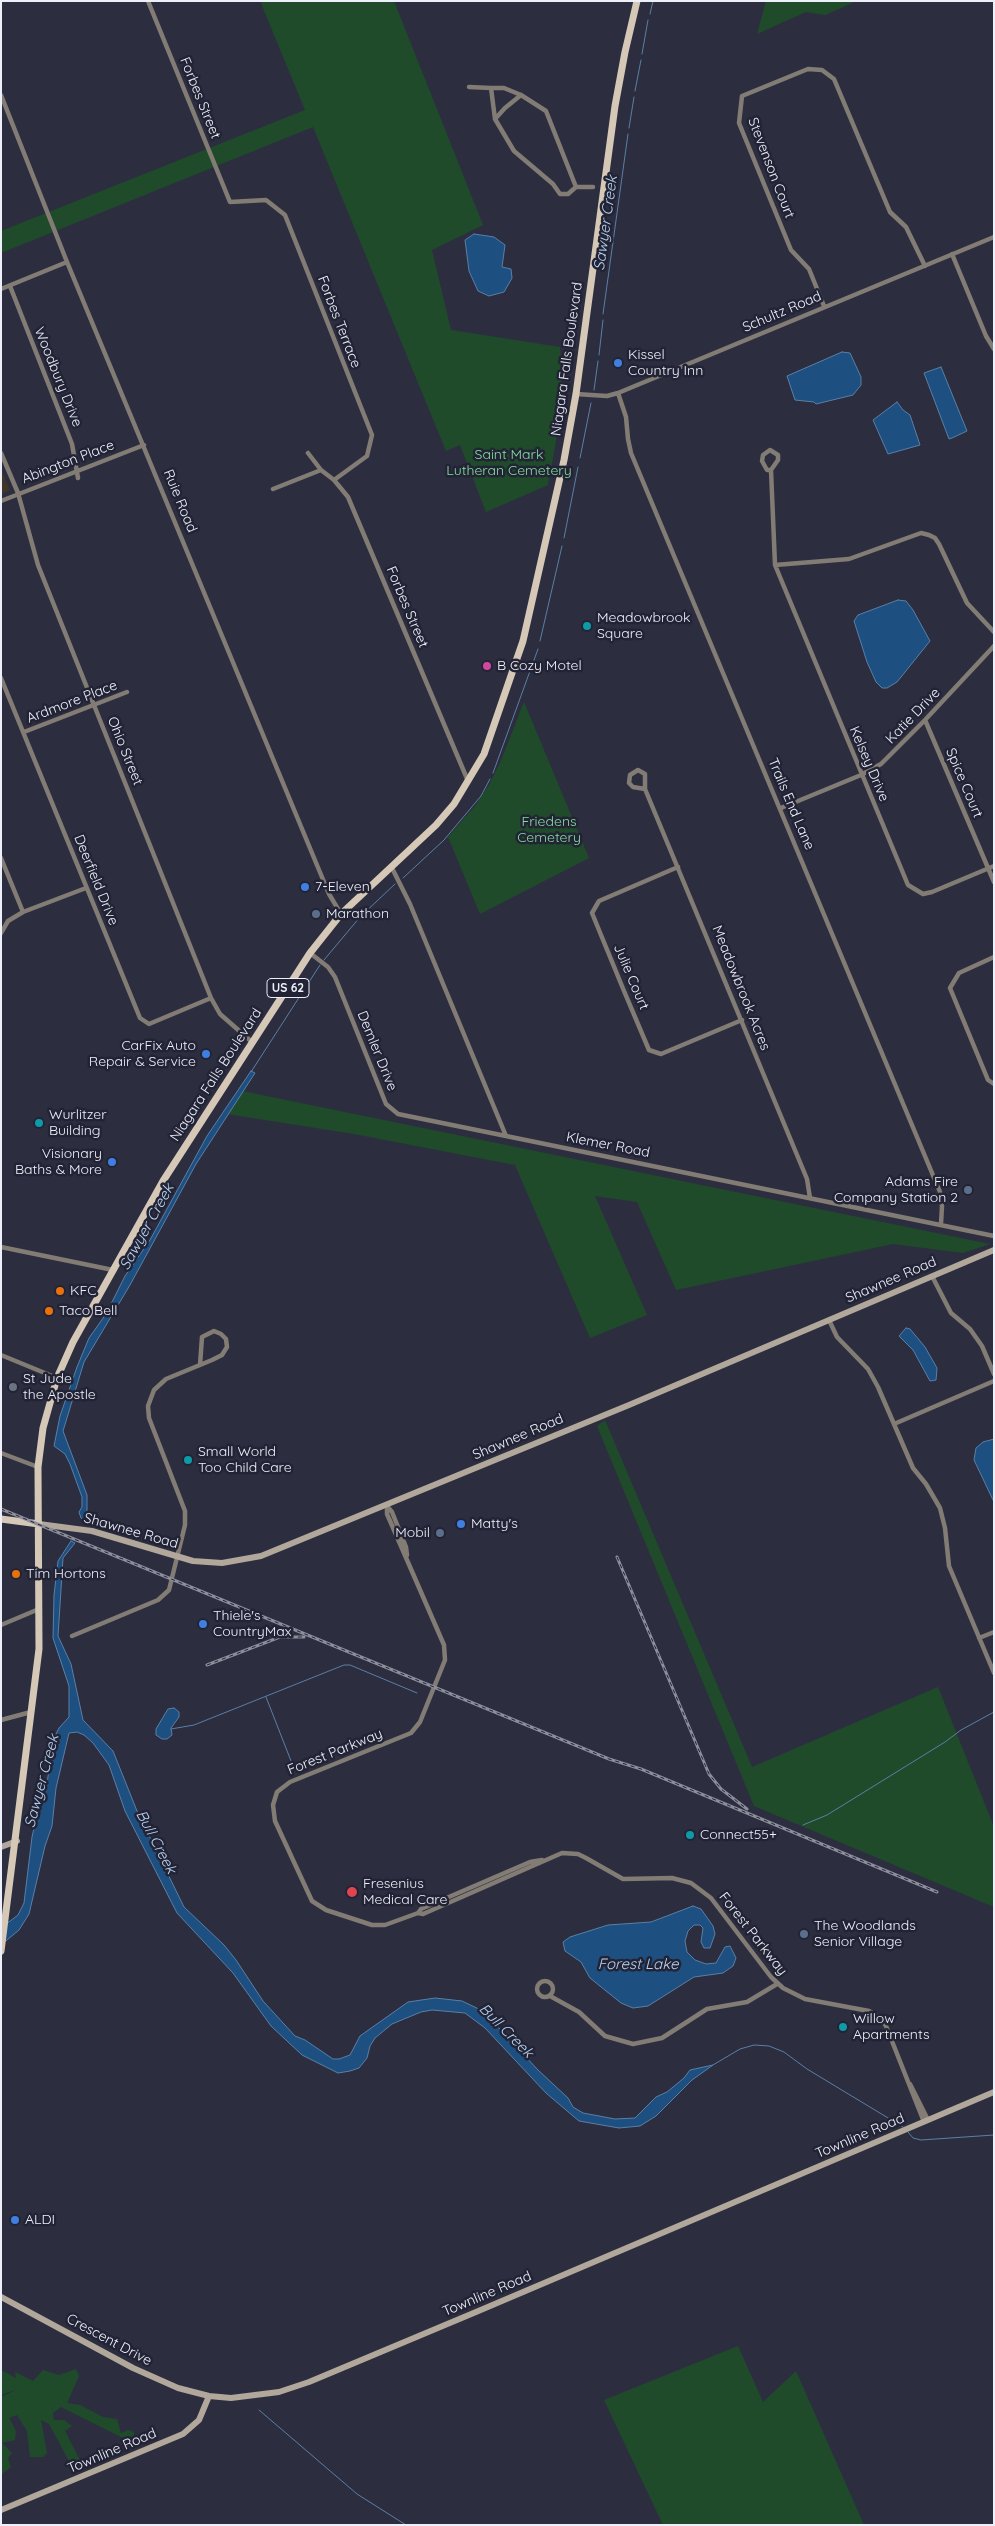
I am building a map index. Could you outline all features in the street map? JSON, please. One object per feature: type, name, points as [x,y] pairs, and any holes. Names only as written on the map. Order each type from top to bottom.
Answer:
[{"type":"main road","name":"Niagara Falls Boulevard","points":[[2,1949],[17,1841],[39,1649],[38,1467],[43,1428],[57,1378],[73,1342],[178,1157],[310,953],[341,914],[436,825],[469,782],[484,754],[523,641],[547,539],[576,394],[615,106],[624,52],[637,1]]},
{"type":"main road","points":[[1,1519],[39,1524]]},
{"type":"street","name":"Forbes Street","points":[[148,1],[230,202]]},
{"type":"street","name":"Stevenson Court","points":[[824,306],[809,269],[791,250],[788,244],[739,123],[742,96],[808,69],[822,70],[834,79],[890,212],[906,227],[924,266]]},
{"type":"street","points":[[470,87],[504,88],[521,95],[546,111],[576,187]]},
{"type":"street","points":[[491,88],[496,119],[514,151],[553,184],[560,194],[568,194],[576,187],[593,187]]},
{"type":"street","name":"Ruie Road","points":[[1,95],[67,262],[330,894],[341,914]]},
{"type":"street","points":[[496,119],[505,108],[521,95]]},
{"type":"street","name":"Forbes Terrace","points":[[230,202],[266,200],[285,215],[372,436],[367,456],[334,480]]},
{"type":"street","name":"Schultz Road","points":[[576,394],[606,396],[618,393],[994,237]]},
{"type":"street","points":[[952,254],[986,336],[994,349]]},
{"type":"street","points":[[1,289],[67,262]]},
{"type":"street","name":"Woodbury Drive","points":[[10,286],[72,444],[75,471],[78,478]]},
{"type":"street","name":"Trails End Lane","points":[[618,393],[626,417],[628,439],[632,452],[940,1192],[942,1206],[941,1224]]},
{"type":"street","name":"Abington Place","points":[[1,501],[144,445]]},
{"type":"street","name":"Kelsey Drive","points":[[771,470],[767,470],[762,461],[762,456],[770,450],[778,455],[778,460],[771,470],[775,565],[908,885],[915,891],[923,894],[994,866]]},
{"type":"street","name":"Ohio Street","points":[[1,453],[18,494],[38,565],[211,998],[220,1014],[252,1042]]},
{"type":"street","name":"Forbes Street","points":[[308,453],[320,470],[334,480],[348,497],[469,782]]},
{"type":"street","points":[[272,488],[320,470]]},
{"type":"street","points":[[775,565],[849,559],[921,533],[929,534],[939,544],[967,603],[994,632]]},
{"type":"street","name":"Katie Drive","points":[[781,808],[861,775],[881,764],[994,646]]},
{"type":"street","name":"Deerfield Drive","points":[[1,678],[140,1018],[149,1024],[211,998]]},
{"type":"street","name":"Ardmore Place","points":[[24,732],[127,692]]},
{"type":"street","name":"Spice Court","points":[[925,720],[994,882]]},
{"type":"street","name":"Meadowbrook Acres","points":[[645,789],[633,787],[629,783],[630,775],[638,770],[645,774],[645,789],[807,1179],[810,1198]]},
{"type":"street","points":[[1,858],[23,912]]},
{"type":"street","points":[[391,866],[410,904],[506,1136]]},
{"type":"street","name":"Julie Court","points":[[678,867],[599,901],[592,913],[617,974],[649,1050],[661,1054],[742,1020]]},
{"type":"street","points":[[1,934],[8,921],[23,912],[86,888]]},
{"type":"street","name":"Demler Drive","points":[[310,953],[328,968],[335,977],[386,1104],[398,1114],[506,1136]]},
{"type":"street","points":[[994,957],[959,973],[950,988],[988,1080],[994,1084]]},
{"type":"street","name":"Klemer Road","points":[[506,1136],[994,1236]]},
{"type":"street","points":[[1,1247],[113,1270]]},
{"type":"street","name":"Shawnee Road","points":[[39,1524],[92,1531],[178,1558],[222,1563],[261,1556],[387,1506],[994,1250]]},
{"type":"street","points":[[932,1276],[951,1312],[970,1329],[982,1346],[994,1374]]},
{"type":"street","points":[[829,1320],[837,1337],[868,1369],[913,1468],[926,1484],[940,1508],[945,1528],[949,1566],[994,1673]]},
{"type":"street","points":[[72,1636],[164,1597],[169,1590],[185,1525],[185,1511],[149,1418],[148,1406],[151,1395],[159,1384],[222,1355],[227,1347],[226,1339],[221,1334],[214,1331],[202,1337],[200,1365]]},
{"type":"street","points":[[1,1355],[57,1378]]},
{"type":"street","points":[[894,1424],[994,1381]]},
{"type":"street","points":[[1,1453],[38,1467]]},
{"type":"street","name":"Forest Parkway","points":[[387,1506],[392,1512],[406,1548],[406,1555],[444,1645],[446,1655],[420,1722],[406,1736],[286,1784],[277,1792],[273,1810],[275,1820],[308,1897],[316,1905],[326,1910],[378,1926],[393,1924],[418,1913],[424,1914],[562,1853],[578,1854],[623,1879],[672,1878],[691,1883],[711,1898],[777,1984],[805,1999],[863,2009],[880,2018],[886,2026],[926,2121]]},
{"type":"street","points":[[1,1625],[40,1609]]},
{"type":"street","points":[[979,1638],[994,1632]]},
{"type":"street","points":[[1,1720],[32,1712]]},
{"type":"street","points":[[1,1847],[17,1841]]},
{"type":"street","points":[[550,1996],[579,2012],[605,2036],[633,2044],[662,2038],[707,2010],[747,2002],[777,1984]]},
{"type":"street","name":"Townline Road","points":[[1,2510],[183,2434],[199,2420],[209,2396],[250,2397],[298,2386],[994,2092]]},
{"type":"street","name":"Crescent Drive","points":[[1,2297],[156,2380],[209,2396]]},
{"type":"shaded area","points":[[1,469],[10,490],[1,494]]},
{"type":"green space","name":"Saint Mark Lutheran Cemetery","points":[[260,1],[394,1],[483,225],[432,250],[451,330],[560,347],[563,403],[548,485],[486,512],[460,445],[446,451],[313,127],[1,253],[1,231],[305,110]]},
{"type":"green space","points":[[766,1],[857,1],[825,15],[806,12],[757,34]]},
{"type":"green space","name":"Friedens Cemetery","points":[[524,702],[589,858],[480,914],[448,837],[475,806],[489,785],[500,763]]},
{"type":"green space","points":[[242,1091],[990,1244],[963,1253],[893,1244],[676,1290],[637,1202],[595,1196],[647,1315],[590,1338],[515,1165],[354,1134],[227,1114]]},
{"type":"green space","points":[[605,1420],[752,1767],[938,1687],[994,1827],[994,1907],[754,1806],[597,1426]]},
{"type":"green space","points":[[738,2346],[763,2402],[796,2371],[864,2525],[663,2525],[604,2400]]},
{"type":"green space","points":[[76,2369],[79,2376],[67,2403],[80,2405],[103,2417],[117,2419],[121,2433],[128,2430],[134,2432],[134,2439],[139,2444],[131,2442],[61,2407],[53,2413],[54,2420],[64,2420],[72,2426],[65,2431],[82,2464],[81,2468],[69,2461],[49,2424],[41,2420],[47,2453],[43,2457],[30,2457],[27,2431],[17,2415],[9,2418],[16,2431],[15,2440],[2,2443],[12,2453],[8,2458],[11,2467],[1,2475],[1,2397],[18,2389],[1,2395],[1,2370],[16,2378],[15,2372],[33,2381],[43,2370],[59,2375]]},
{"type":"water","points":[[474,234],[494,237],[505,245],[502,267],[511,269],[512,278],[504,292],[489,296],[478,291],[469,271],[465,240]]},
{"type":"water","points":[[842,352],[850,353],[861,377],[861,385],[853,395],[816,404],[814,402],[795,400],[787,376]]},
{"type":"water","points":[[941,367],[967,431],[949,439],[924,373]]},
{"type":"water","points":[[897,402],[910,415],[920,445],[888,454],[873,420]]},
{"type":"water","points":[[898,600],[906,601],[930,641],[897,682],[887,688],[882,688],[876,682],[867,662],[854,621],[858,615]]},
{"type":"water","points":[[251,1071],[255,1073],[196,1164],[130,1285],[84,1362],[63,1431],[87,1495],[87,1518],[84,1520],[79,1512],[82,1507],[82,1497],[70,1464],[65,1454],[54,1446],[60,1416],[77,1367],[89,1338],[106,1314],[125,1276],[150,1240],[207,1136]]},
{"type":"water","points":[[906,1328],[910,1329],[925,1347],[937,1368],[936,1380],[930,1381],[913,1350],[899,1336]]},
{"type":"water","points":[[994,1439],[994,1502],[974,1460],[976,1448],[983,1442]]},
{"type":"water","points":[[71,1541],[75,1543],[63,1558],[58,1636],[71,1664],[83,1720],[113,1751],[137,1811],[184,1907],[224,1945],[263,2001],[295,2036],[305,2040],[333,2059],[339,2059],[350,2055],[360,2036],[408,2002],[435,1998],[462,2001],[483,2011],[538,2070],[568,2098],[573,2107],[583,2113],[615,2119],[635,2118],[656,2097],[667,2092],[684,2078],[690,2070],[713,2065],[692,2080],[656,2116],[640,2126],[619,2128],[579,2121],[546,2093],[485,2028],[465,2013],[432,2010],[421,2012],[392,2024],[375,2038],[370,2046],[367,2058],[359,2068],[350,2071],[338,2073],[302,2055],[271,2026],[233,1973],[177,1913],[125,1811],[109,1765],[93,1743],[77,1732],[69,1733],[56,1788],[52,1826],[45,1846],[29,1914],[19,1930],[1,1945],[1,1928],[18,1915],[24,1903],[32,1837],[39,1805],[46,1791],[53,1740],[59,1728],[69,1717],[69,1686],[53,1638],[54,1595],[58,1561]]},
{"type":"water","points":[[174,1708],[179,1712],[179,1717],[171,1728],[172,1735],[167,1739],[162,1739],[156,1735],[156,1729],[168,1709]]},
{"type":"water","name":"Forest Lake","points":[[693,1906],[701,1909],[713,1926],[715,1934],[710,1948],[704,1948],[701,1942],[703,1928],[700,1925],[694,1925],[688,1931],[685,1941],[687,1952],[695,1960],[706,1964],[716,1963],[725,1947],[730,1946],[736,1958],[733,1966],[723,1973],[694,1977],[648,2006],[633,2008],[621,2003],[590,1978],[581,1962],[565,1951],[563,1942],[570,1937],[608,1925],[651,1922]]},
{"type":"waterway","name":"Sawyer Creek","points":[[650,14],[653,1]]},
{"type":"waterway","name":"Sawyer Creek","points":[[642,54],[648,20]]},
{"type":"waterway","name":"Sawyer Creek","points":[[635,91],[641,60]]},
{"type":"waterway","name":"Sawyer Creek","points":[[629,128],[634,97]]},
{"type":"waterway","name":"Sawyer Creek","points":[[603,314],[628,134]]},
{"type":"waterway","name":"Sawyer Creek","points":[[599,355],[603,320]]},
{"type":"waterway","name":"Sawyer Creek","points":[[594,390],[598,361]]},
{"type":"waterway","name":"Sawyer Creek","points":[[580,458],[591,403]]},
{"type":"waterway","name":"Sawyer Creek","points":[[564,538],[578,467]]},
{"type":"waterway","name":"Sawyer Creek","points":[[540,641],[562,546]]},
{"type":"waterway","name":"Sawyer Creek","points":[[493,773],[538,649]]},
{"type":"waterway","name":"Sawyer Creek","points":[[403,878],[444,840],[481,796],[490,779]]},
{"type":"waterway","name":"Sawyer Creek","points":[[324,960],[360,917],[395,884]]},
{"type":"waterway","name":"Sawyer Creek","points":[[251,1072],[320,965]]},
{"type":"waterway","points":[[171,1729],[194,1725],[344,1665],[350,1665],[417,1693]]},
{"type":"waterway","points":[[266,1697],[293,1766]]},
{"type":"waterway","points":[[803,1825],[827,1815],[945,1742],[961,1730],[994,1712]]},
{"type":"waterway","name":"Bull Creek","points":[[713,2065],[740,2049],[754,2045],[769,2046],[784,2052],[807,2069],[903,2127]]},
{"type":"waterway","name":"Bull Creek","points":[[908,2132],[913,2138],[921,2140],[994,2135]]},
{"type":"waterway","points":[[259,2410],[357,2494],[406,2525]]},
{"type":"railway","points":[[1,1509],[609,1759],[641,1769],[937,1892]]},
{"type":"railway","points":[[617,1557],[709,1774],[721,1789],[747,1809]]},
{"type":"railway","points":[[207,1665],[280,1637],[304,1637]]},
{"type":"place","name":"Kissel Country Inn","points":[[618,363]]},
{"type":"place","name":"Meadowbrook Square","points":[[587,626]]},
{"type":"place","name":"B Cozy Motel","points":[[487,666]]},
{"type":"place","name":"7-Eleven","points":[[305,887]]},
{"type":"place","name":"Marathon","points":[[316,914]]},
{"type":"place","name":"CarFix Auto Repair & Service","points":[[206,1054]]},
{"type":"place","name":"Wurlitzer Building","points":[[39,1123]]},
{"type":"place","name":"Visionary Baths & More","points":[[112,1162]]},
{"type":"place","name":"Adams Fire Company Station 2","points":[[968,1190]]},
{"type":"place","name":"KFC","points":[[60,1291]]},
{"type":"place","name":"Taco Bell","points":[[49,1311]]},
{"type":"place","name":"St Jude the Apostle","points":[[13,1387]]},
{"type":"place","name":"Small World Too Child Care","points":[[188,1460]]},
{"type":"place","name":"Matty's","points":[[461,1524]]},
{"type":"place","name":"Mobil","points":[[440,1533]]},
{"type":"place","name":"Tim Hortons","points":[[16,1574]]},
{"type":"place","name":"Thiele's CountryMax","points":[[203,1624]]},
{"type":"place","name":"Connect55+","points":[[690,1835]]},
{"type":"place","name":"Fresenius Medical Care","points":[[352,1892]]},
{"type":"place","name":"The Woodlands Senior Village","points":[[804,1934]]},
{"type":"place","name":"Willow Apartments","points":[[843,2027]]},
{"type":"place","name":"ALDI","points":[[15,2220]]}]
